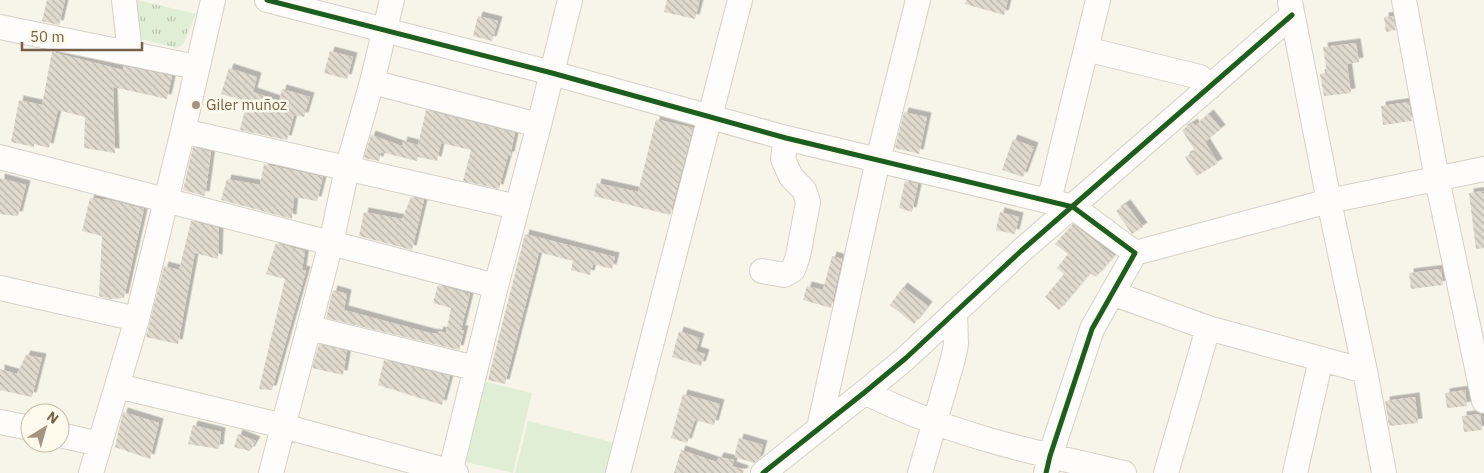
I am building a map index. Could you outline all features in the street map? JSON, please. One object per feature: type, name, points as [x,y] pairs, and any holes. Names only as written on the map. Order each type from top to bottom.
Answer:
[{"type":"street","points":[[124,0],[130,53]]},
{"type":"street","points":[[91,473],[137,319],[213,0]]},
{"type":"street","points":[[267,0],[552,72],[786,138],[1073,207],[1135,253]]},
{"type":"street","points":[[271,473],[331,243],[346,169],[372,82],[392,0]]},
{"type":"street","points":[[118,386],[283,426],[452,472],[475,368],[570,0]]},
{"type":"street","points":[[618,473],[740,0]]},
{"type":"street","points":[[819,428],[878,160],[918,0]]},
{"type":"street","points":[[1049,201],[1098,0]]},
{"type":"street","points":[[1404,0],[1437,179],[1484,400]]},
{"type":"street","points":[[763,473],[906,358],[1021,251],[1210,87],[1291,8]]},
{"type":"street","points":[[1291,8],[1384,473]]},
{"type":"street","points":[[0,26],[196,67]]},
{"type":"street","points":[[1086,49],[1200,77],[1210,87]]},
{"type":"street","points":[[372,82],[539,125]]},
{"type":"street","points":[[183,131],[517,207]]},
{"type":"street","points":[[762,271],[784,275],[793,270],[798,256],[808,202],[804,190],[791,177],[783,159],[786,138]]},
{"type":"street","points":[[0,157],[496,286]]},
{"type":"street","points":[[1048,464],[1092,329],[1135,253],[1329,201],[1484,169]]},
{"type":"street","points":[[0,288],[137,319]]},
{"type":"street","points":[[1112,293],[1208,328],[1365,371]]},
{"type":"street","points":[[920,473],[954,359],[956,344],[955,312]]},
{"type":"street","points":[[310,328],[475,368]]},
{"type":"street","points":[[1166,473],[1208,328]]},
{"type":"street","points":[[1295,473],[1321,359]]},
{"type":"street","points":[[866,392],[889,404],[934,422],[1048,464],[1124,473]]},
{"type":"street","points":[[0,422],[20,426]]},
{"type":"street","points":[[70,437],[99,444]]},
{"type":"green space","points":[[137,0],[196,14],[183,45],[177,48],[140,39]]},
{"type":"green space","points":[[486,382],[532,393],[513,473],[466,462]]},
{"type":"green space","points":[[528,421],[619,444],[612,473],[515,473]]},
{"type":"building","points":[[47,0],[65,0],[59,25],[42,21]]},
{"type":"building","points":[[667,0],[700,0],[695,19],[664,12]]},
{"type":"building","points":[[966,0],[1008,0],[1004,15],[965,4]]},
{"type":"building","points":[[478,16],[498,21],[492,41],[473,36]]},
{"type":"building","points":[[1393,16],[1396,30],[1386,32],[1384,17]]},
{"type":"building","points":[[1356,43],[1359,62],[1347,64],[1351,93],[1324,96],[1320,74],[1327,73],[1323,47]]},
{"type":"building","points":[[330,51],[353,57],[347,79],[324,73]]},
{"type":"building","points":[[52,52],[123,70],[123,66],[172,76],[167,99],[113,87],[115,153],[84,148],[85,117],[58,110],[49,148],[34,144],[34,147],[11,142],[19,100],[42,105]]},
{"type":"building","points":[[229,68],[257,77],[253,92],[279,101],[282,89],[310,97],[304,117],[294,115],[287,140],[240,130],[247,101],[221,94]]},
{"type":"building","points":[[1409,102],[1412,121],[1383,125],[1381,106]]},
{"type":"building","points":[[426,110],[515,133],[510,156],[508,156],[499,189],[463,181],[471,150],[441,143],[437,161],[418,157],[417,161],[381,152],[379,161],[364,158],[371,135],[402,146],[403,141],[418,145]]},
{"type":"building","points":[[904,112],[927,117],[919,154],[895,148]]},
{"type":"building","points":[[1209,114],[1221,129],[1205,142],[1218,163],[1197,176],[1185,157],[1195,151],[1182,130],[1193,123],[1195,126]]},
{"type":"building","points":[[656,119],[693,128],[670,215],[594,196],[597,183],[638,192]]},
{"type":"building","points":[[1013,139],[1034,147],[1023,177],[1002,170]]},
{"type":"building","points":[[193,147],[211,152],[205,196],[183,190]]},
{"type":"building","points":[[264,164],[323,177],[317,201],[294,197],[292,219],[221,200],[227,179],[260,185]]},
{"type":"building","points":[[0,178],[26,185],[18,216],[0,214]]},
{"type":"building","points":[[905,181],[918,184],[912,212],[899,208]]},
{"type":"building","points":[[1484,191],[1484,248],[1476,249],[1469,193]]},
{"type":"building","points":[[411,197],[424,200],[412,250],[359,236],[364,212],[402,219]]},
{"type":"building","points":[[90,198],[110,200],[144,209],[124,298],[109,299],[99,296],[102,236],[82,231]]},
{"type":"building","points":[[1126,204],[1143,227],[1132,234],[1116,211]]},
{"type":"building","points":[[1000,212],[1019,217],[1015,234],[996,230]]},
{"type":"building","points":[[191,221],[219,228],[218,259],[195,253],[178,344],[146,337],[164,266],[179,270]]},
{"type":"building","points":[[1073,224],[1114,256],[1096,277],[1090,273],[1059,310],[1045,297],[1064,274],[1057,268],[1068,254],[1055,244]]},
{"type":"building","points":[[525,234],[615,257],[612,269],[593,264],[590,275],[571,270],[573,261],[539,252],[505,384],[488,380]]},
{"type":"building","points":[[276,243],[305,251],[302,270],[306,271],[272,390],[259,389],[285,279],[266,274]]},
{"type":"building","points":[[832,256],[842,259],[831,308],[803,300],[807,286],[823,290]]},
{"type":"building","points":[[1441,269],[1443,285],[1411,289],[1409,273]]},
{"type":"building","points":[[438,285],[470,294],[461,330],[464,330],[459,350],[326,318],[333,290],[347,294],[344,310],[430,333],[438,334],[439,331],[446,333],[451,308],[433,303]]},
{"type":"building","points":[[903,287],[928,306],[914,324],[890,305]]},
{"type":"building","points":[[679,331],[700,338],[696,351],[705,354],[701,366],[672,357]]},
{"type":"building","points":[[319,344],[347,351],[343,375],[312,368]]},
{"type":"building","points":[[26,355],[42,358],[32,397],[0,390],[0,369],[17,374]]},
{"type":"building","points":[[384,360],[450,376],[442,405],[378,385]]},
{"type":"building","points":[[1465,390],[1467,406],[1447,408],[1445,393]]},
{"type":"building","points":[[683,394],[720,404],[714,425],[695,420],[687,443],[671,438]]},
{"type":"building","points":[[1415,397],[1418,423],[1389,426],[1385,401]]},
{"type":"building","points":[[123,412],[159,423],[150,459],[115,447]]},
{"type":"building","points":[[1480,414],[1482,430],[1464,432],[1462,416]]},
{"type":"building","points":[[193,425],[221,432],[219,449],[188,444]]},
{"type":"building","points":[[238,434],[256,441],[250,451],[234,447]]},
{"type":"building","points":[[739,438],[763,445],[759,459],[754,463],[734,457]]},
{"type":"building","points":[[681,450],[717,462],[719,457],[734,460],[732,466],[744,470],[743,473],[674,473]]},
{"type":"cycle path","points":[[267,0],[552,73],[786,138],[1073,207],[1135,253],[1092,329],[1046,473]]},
{"type":"cycle path","points":[[763,473],[906,358],[1021,251],[1292,15]]},
{"type":"place","name":"Giler muñoz","points":[[196,105]]}]
